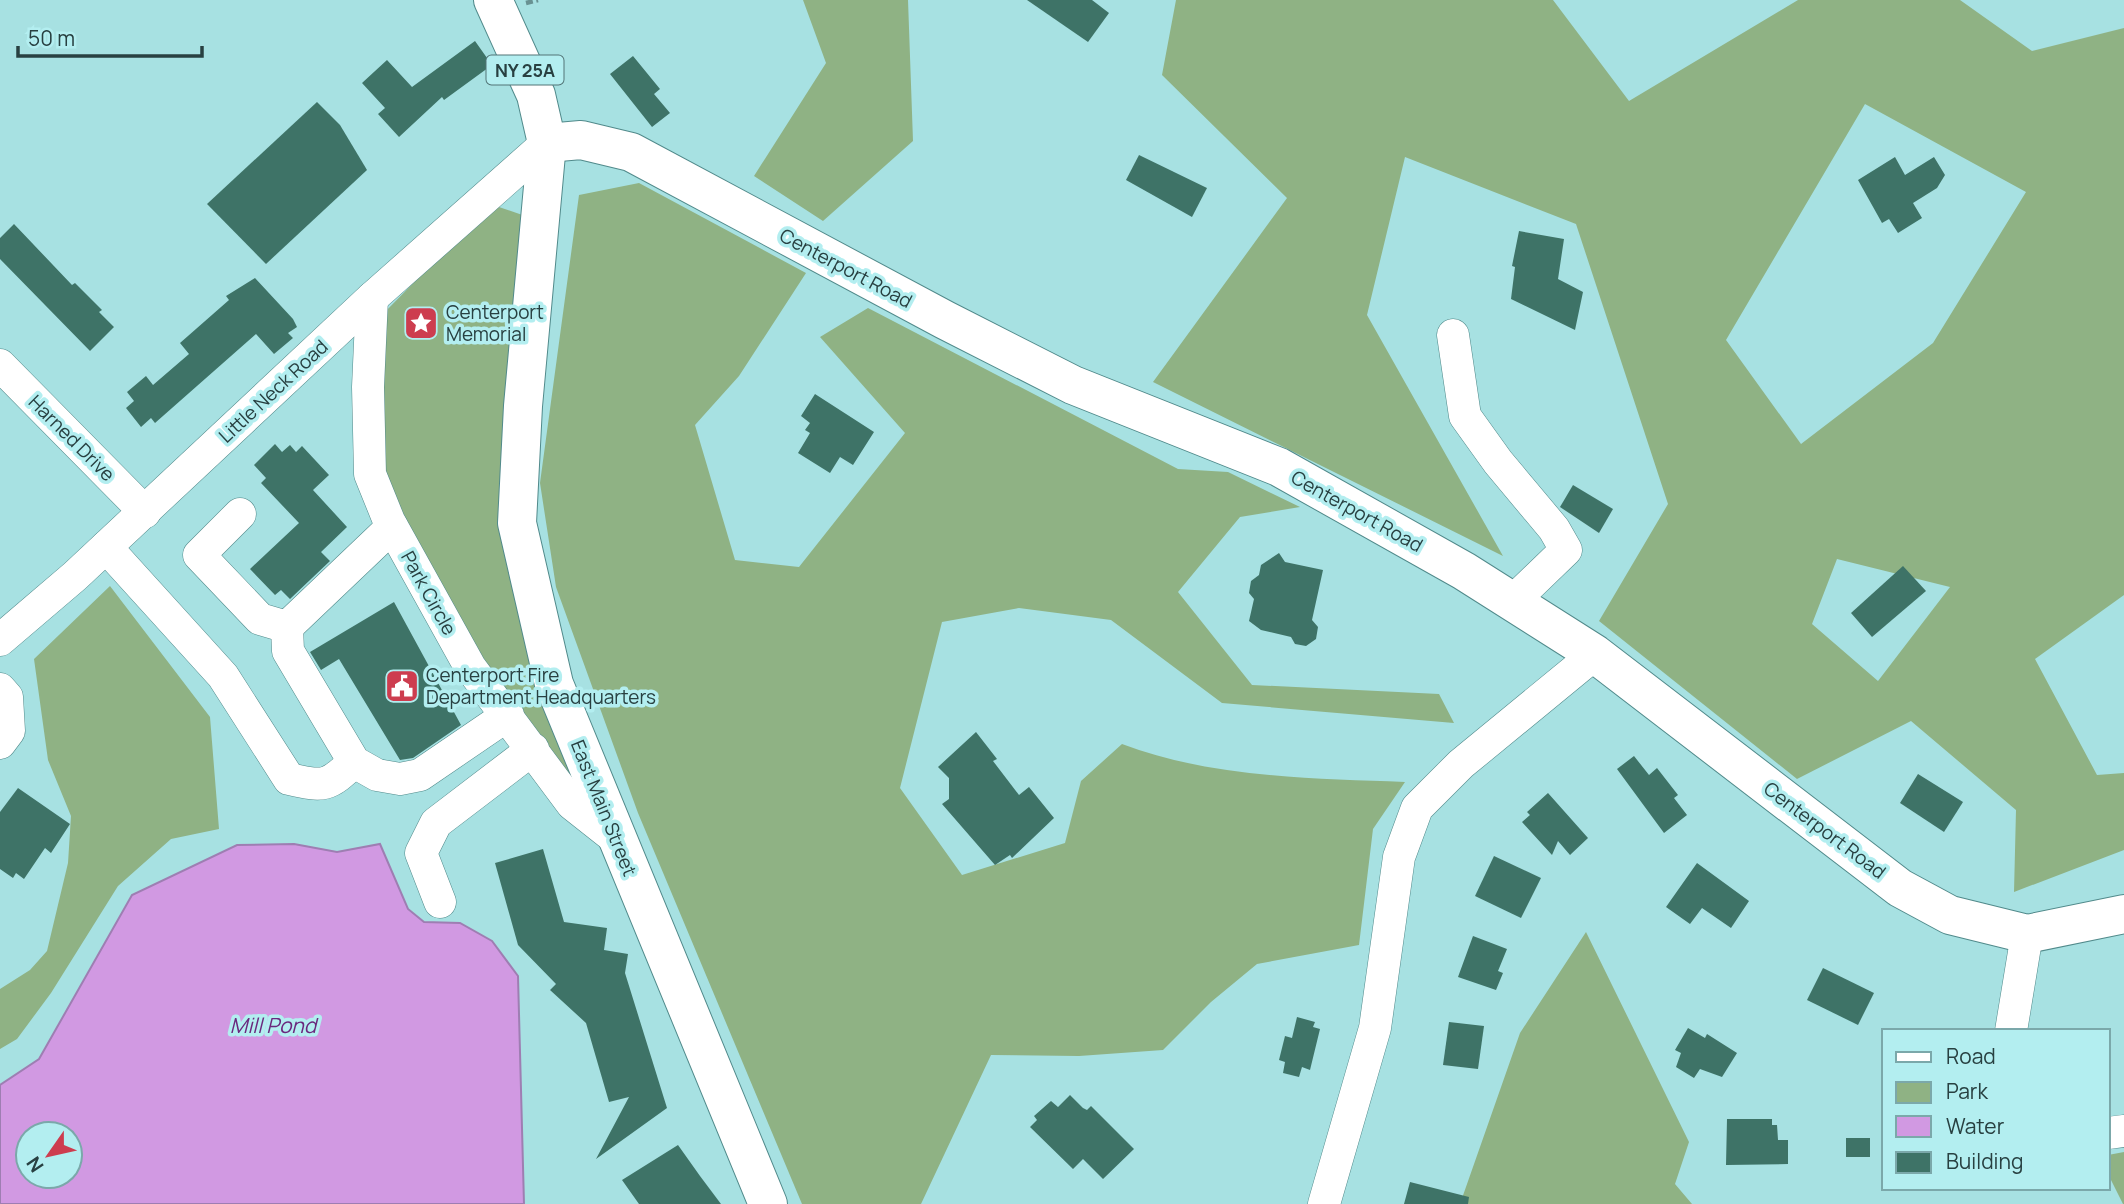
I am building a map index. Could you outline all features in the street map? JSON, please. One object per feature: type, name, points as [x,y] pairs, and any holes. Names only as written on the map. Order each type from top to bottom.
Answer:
[{"type":"main road","name":"NY 25A","points":[[493,0],[536,95],[547,143]]},
{"type":"main road","name":"Centerport Road","points":[[547,143],[581,140],[631,152],[945,320],[1073,385],[1279,467],[1464,570],[1595,654],[1900,888],[1950,915],[2027,934],[2124,914]]},
{"type":"main road","name":"East Main Street","points":[[547,143],[523,406],[517,523],[554,684],[615,838],[768,1204]]},
{"type":"street","name":"Little Neck Road","points":[[0,640],[145,512],[372,298],[547,143]]},
{"type":"street","name":"Park Circle","points":[[372,298],[368,387],[370,474],[392,527],[470,667],[572,804],[615,838]]},
{"type":"street","points":[[1454,334],[1465,416],[1554,529],[1566,550],[1512,602]]},
{"type":"street","name":"Harned Drive","points":[[0,365],[145,512]]},
{"type":"street","points":[[240,514],[199,555],[260,619],[287,627]]},
{"type":"street","points":[[392,527],[287,627],[288,651],[354,762],[388,777],[400,779],[420,775],[508,715]]},
{"type":"street","points":[[106,547],[223,676],[289,779],[319,786],[336,779],[354,762]]},
{"type":"street","points":[[1324,1204],[1375,1028],[1399,858],[1417,808],[1461,764],[1595,654]]},
{"type":"street","points":[[0,689],[6,697],[9,731],[0,743]]},
{"type":"street","points":[[440,902],[421,853],[436,822],[533,749]]},
{"type":"street","points":[[2011,1029],[2027,934]]},
{"type":"green space","points":[[803,0],[908,0],[913,141],[823,221],[754,176],[826,63]]},
{"type":"green space","points":[[1176,0],[1553,0],[1629,101],[1798,0],[1960,0],[2032,51],[2124,28],[2124,595],[2035,659],[2097,775],[2124,773],[2124,850],[2014,892],[2016,810],[1911,721],[1797,779],[1599,621],[1668,504],[1576,224],[1405,157],[1367,315],[1503,556],[1153,382],[1287,198],[1162,75]],"holes":[[[1865,104],[2026,192],[1933,343],[1801,444],[1726,340]],[[1837,559],[1950,587],[1878,681],[1812,624]]]},
{"type":"green space","points":[[639,183],[806,273],[739,376],[695,425],[735,560],[799,567],[905,433],[820,337],[868,308],[1178,469],[1228,472],[1300,507],[1240,517],[1178,592],[1252,685],[1439,694],[1454,723],[1222,703],[1111,620],[1019,608],[942,622],[900,788],[962,875],[1065,843],[1081,781],[1122,744],[1155,755],[1225,770],[1298,777],[1405,782],[1373,829],[1359,945],[1257,964],[1211,1002],[1163,1050],[1079,1056],[991,1055],[921,1204],[802,1204],[638,813],[556,587],[540,483],[579,195]]},
{"type":"green space","points":[[496,206],[531,218],[509,515],[600,818],[478,667],[379,477],[382,315],[435,261]]},
{"type":"green space","points":[[110,586],[210,717],[219,829],[171,839],[118,886],[51,993],[17,1039],[0,1049],[0,989],[30,970],[47,951],[68,863],[71,816],[48,760],[34,659]]},
{"type":"green space","points":[[1586,932],[1689,1142],[1675,1184],[1692,1204],[1460,1204],[1520,1033]]},
{"type":"green space","points":[[2124,1152],[2124,1204],[2110,1178],[2110,1155]]},
{"type":"water","name":"Mill Pond","points":[[294,844],[337,852],[380,844],[408,909],[424,922],[460,923],[492,941],[518,976],[524,1204],[0,1204],[0,1085],[39,1059],[132,895],[237,845]]},
{"type":"building","points":[[1027,0],[1092,0],[1109,13],[1088,42]]},
{"type":"building","points":[[475,41],[492,65],[444,100],[442,97],[399,137],[378,114],[385,108],[362,83],[387,60],[412,87]]},
{"type":"building","points":[[633,56],[660,89],[654,94],[670,113],[652,127],[610,74]]},
{"type":"building","points":[[317,102],[340,125],[367,170],[266,264],[207,204]]},
{"type":"building","points":[[1139,155],[1207,188],[1192,217],[1126,180]]},
{"type":"building","points":[[1895,157],[1905,175],[1934,157],[1945,175],[1937,188],[1913,203],[1922,218],[1898,233],[1889,219],[1882,223],[1858,180]]},
{"type":"building","points":[[14,224],[72,285],[75,283],[102,310],[99,312],[114,327],[90,351],[0,259],[0,238]]},
{"type":"building","points":[[1519,231],[1564,239],[1558,279],[1583,292],[1575,330],[1511,299],[1515,267],[1512,266]]},
{"type":"building","points":[[255,278],[293,319],[297,327],[288,333],[293,338],[274,354],[256,334],[155,423],[151,418],[141,427],[126,408],[134,401],[127,392],[146,376],[153,385],[189,354],[180,343],[229,300],[226,296]]},
{"type":"building","points":[[815,394],[874,432],[853,465],[840,457],[830,473],[798,453],[810,433],[805,430],[810,423],[801,416]]},
{"type":"building","points":[[275,444],[282,452],[290,445],[296,452],[302,446],[329,475],[313,490],[347,527],[321,552],[330,561],[290,599],[281,590],[275,595],[250,569],[299,523],[261,483],[266,478],[254,465]]},
{"type":"building","points":[[1573,485],[1613,509],[1599,533],[1560,507]]},
{"type":"building","points":[[1279,553],[1285,562],[1323,570],[1312,620],[1318,627],[1316,639],[1306,646],[1295,644],[1291,637],[1261,630],[1249,621],[1254,599],[1249,593],[1251,581],[1259,575],[1261,565]]},
{"type":"building","points":[[1903,566],[1926,591],[1872,637],[1851,613]]},
{"type":"building","points":[[394,602],[461,725],[413,758],[400,760],[339,659],[321,670],[310,652]]},
{"type":"building","points":[[976,732],[997,759],[993,761],[1019,795],[1029,787],[1054,818],[1012,858],[1010,855],[995,865],[942,804],[949,799],[949,778],[938,767]]},
{"type":"building","points":[[1634,756],[1649,775],[1657,768],[1678,795],[1674,798],[1687,815],[1664,833],[1617,769]]},
{"type":"building","points":[[1918,774],[1963,802],[1944,832],[1900,803]]},
{"type":"building","points":[[18,788],[70,824],[51,853],[45,848],[24,879],[16,873],[13,878],[0,869],[0,812]]},
{"type":"building","points":[[1548,793],[1588,838],[1570,855],[1558,841],[1552,855],[1522,822],[1530,815],[1527,812]]},
{"type":"building","points":[[543,849],[564,922],[607,928],[604,950],[628,954],[625,973],[667,1108],[596,1159],[629,1097],[609,1102],[586,1023],[550,990],[556,984],[518,945],[495,863]]},
{"type":"building","points":[[1494,856],[1541,878],[1521,918],[1475,896]]},
{"type":"building","points":[[1697,863],[1749,901],[1731,928],[1702,908],[1690,924],[1666,907]]},
{"type":"building","points":[[1473,936],[1507,949],[1498,971],[1503,973],[1496,990],[1458,977]]},
{"type":"building","points":[[1823,968],[1874,993],[1858,1025],[1807,1000]]},
{"type":"building","points":[[1297,1017],[1315,1022],[1313,1027],[1320,1029],[1310,1070],[1302,1067],[1299,1077],[1283,1073],[1285,1062],[1279,1060],[1285,1036],[1292,1038]]},
{"type":"building","points":[[1449,1022],[1484,1026],[1478,1069],[1443,1065]]},
{"type":"building","points":[[1688,1028],[1705,1038],[1707,1034],[1737,1053],[1722,1077],[1700,1069],[1694,1078],[1676,1067],[1681,1053],[1675,1050]]},
{"type":"building","points":[[1070,1095],[1083,1108],[1087,1110],[1091,1106],[1134,1149],[1103,1179],[1083,1159],[1073,1169],[1030,1127],[1037,1120],[1034,1116],[1051,1101],[1058,1107]]},
{"type":"building","points":[[1727,1119],[1772,1119],[1772,1125],[1777,1125],[1778,1140],[1788,1140],[1788,1164],[1726,1165]]},
{"type":"building","points":[[1846,1138],[1870,1138],[1870,1157],[1846,1157]]},
{"type":"building","points":[[678,1145],[721,1204],[639,1204],[622,1180]]},
{"type":"building","points":[[1410,1182],[1469,1197],[1468,1204],[1404,1204]]},
{"type":"place","name":"Centerport Memorial","points":[[421,323]]},
{"type":"place","name":"Centerport Fire Department Headquarters","points":[[402,686]]}]
